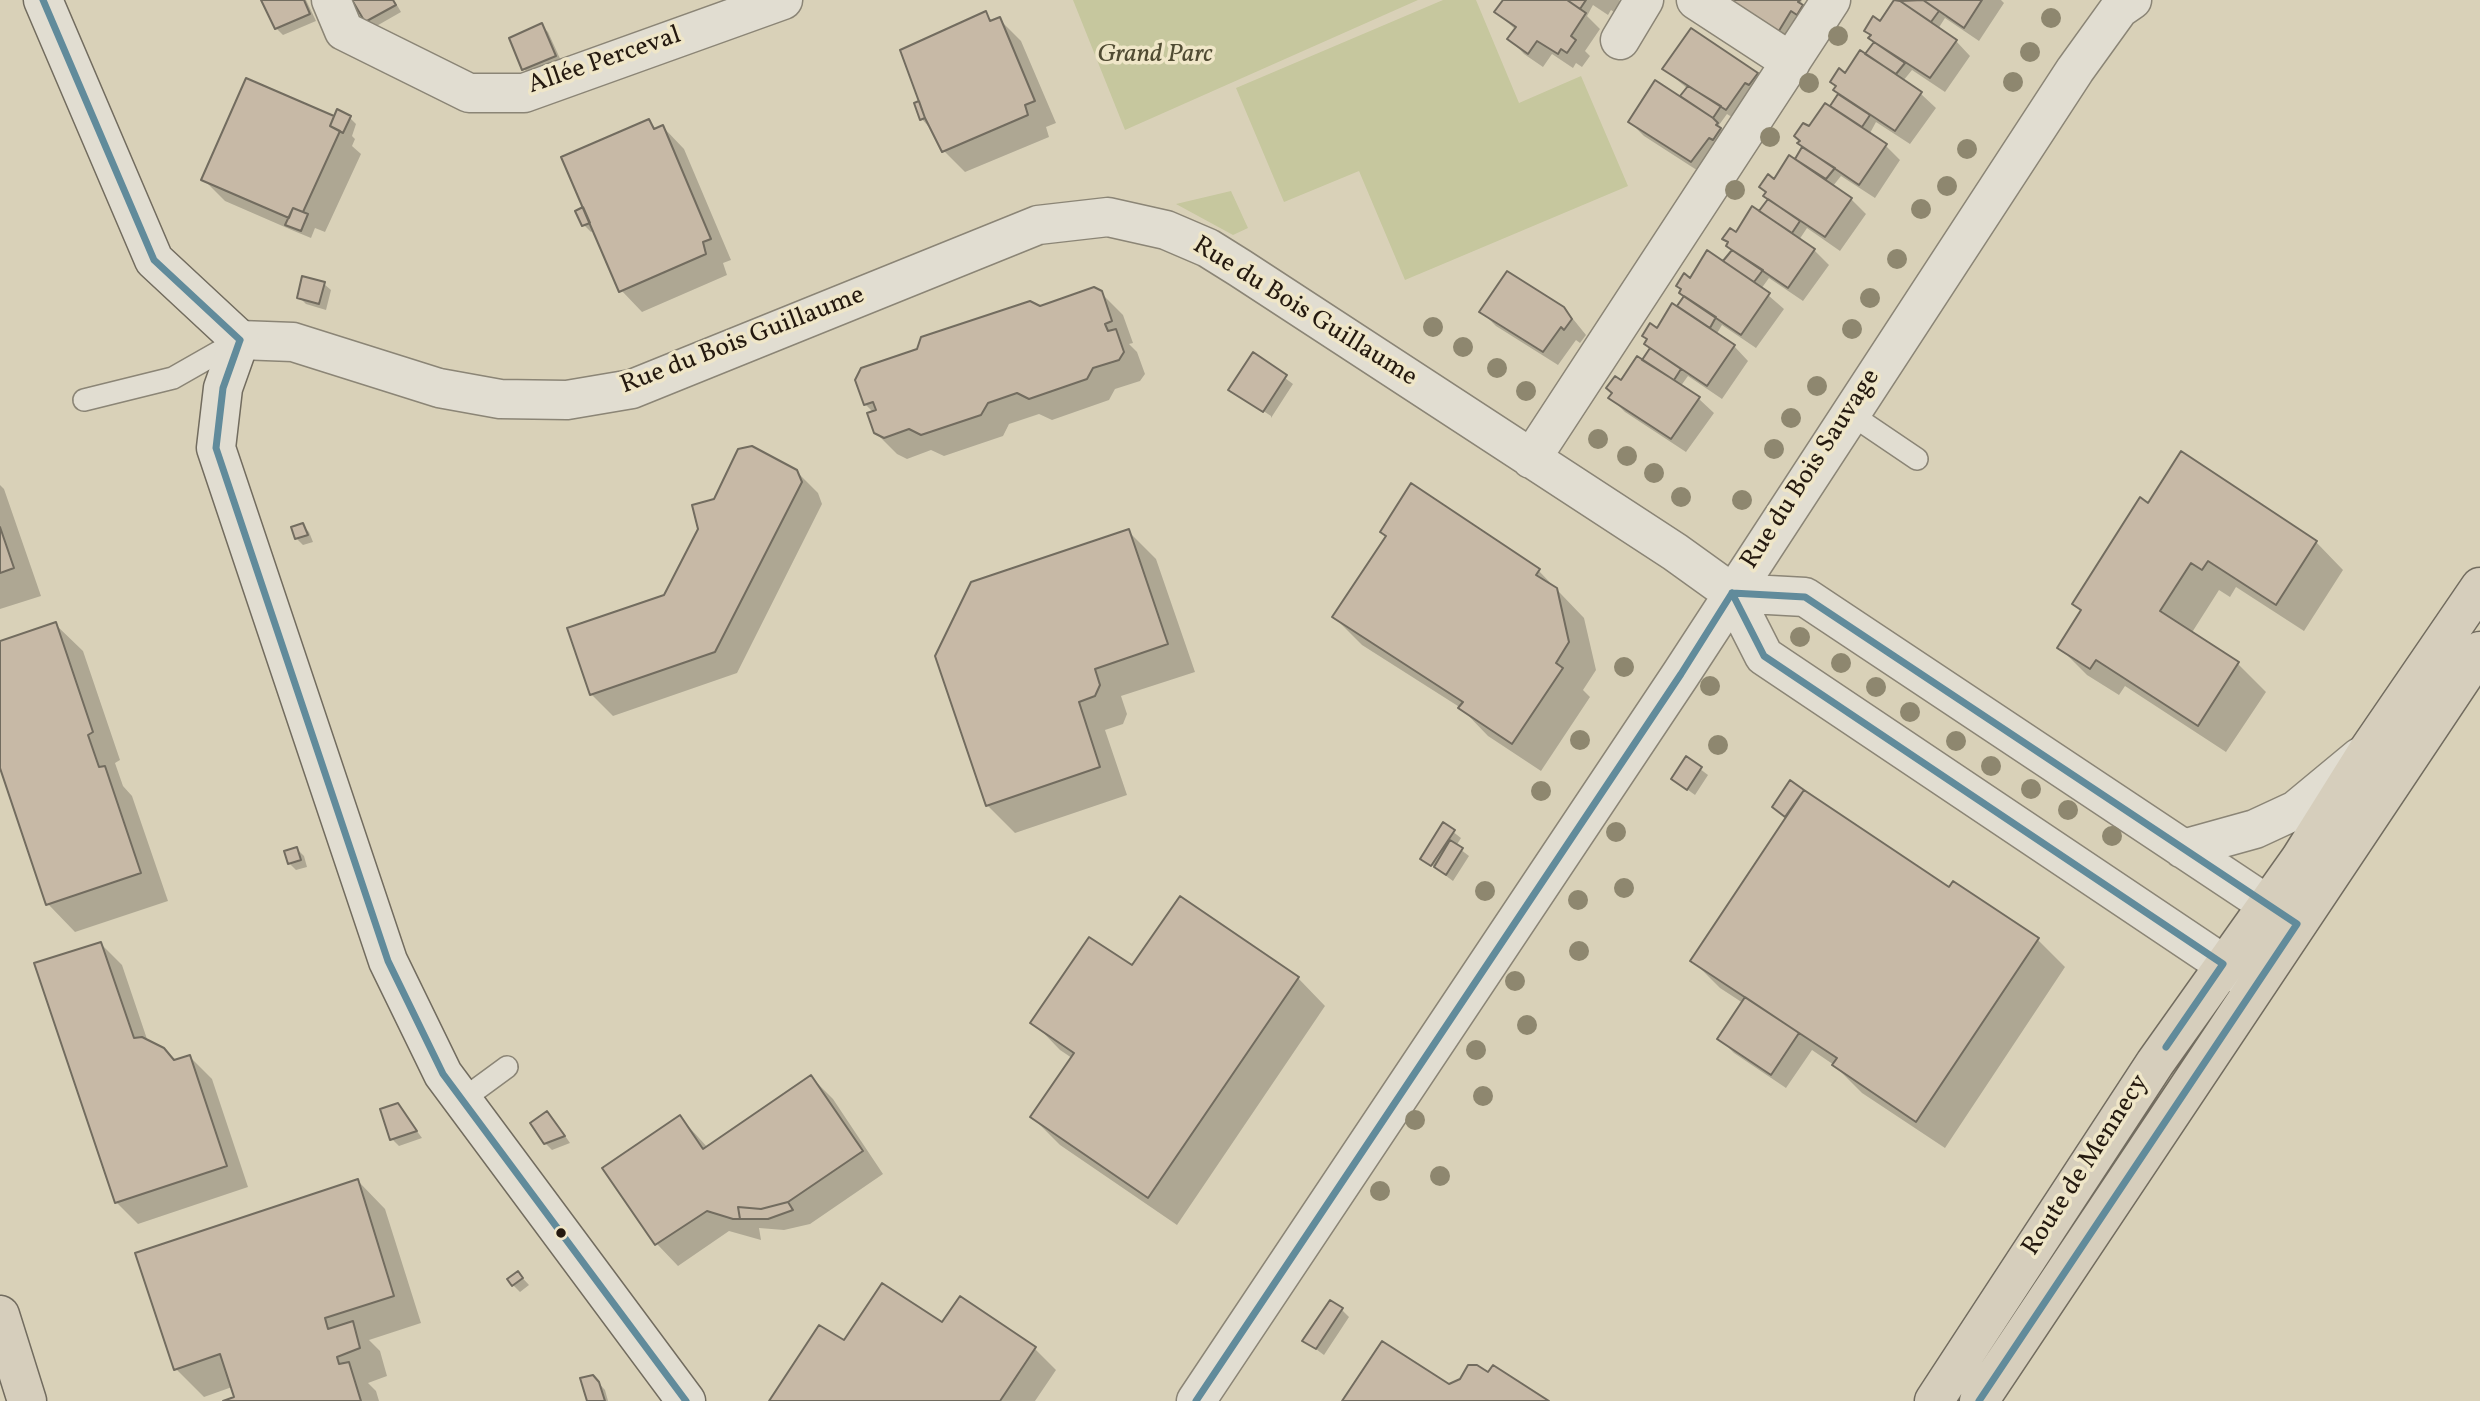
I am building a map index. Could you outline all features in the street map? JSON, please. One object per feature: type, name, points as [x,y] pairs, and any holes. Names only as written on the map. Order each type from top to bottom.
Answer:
[{"type":"main road","name":"Route de Mennecy","points":[[1934,1401],[2155,1063],[2266,903],[2300,859],[2367,752],[2480,587]]},
{"type":"main road","name":"Route de Mennecy","points":[[1979,1401],[2480,651]]},
{"type":"main road","points":[[0,1315],[27,1401]]},
{"type":"street","name":"Allée Perceval","points":[[331,0],[344,31],[469,93],[524,93],[783,0]]},
{"type":"street","points":[[1620,40],[1644,0]]},
{"type":"street","points":[[1696,0],[1791,62]]},
{"type":"street","points":[[1531,459],[1831,0]]},
{"type":"street","points":[[50,2],[154,260],[240,340],[223,388],[216,448],[387,961],[443,1074],[687,1401]]},
{"type":"street","name":"Rue du Bois Sauvage","points":[[1196,1401],[1681,674],[1849,413],[2122,3]]},
{"type":"street","name":"Rue du Bois Guillaume","points":[[240,340],[293,342],[439,388],[500,399],[567,400],[632,389],[1038,225],[1108,217],[1166,230],[1208,248],[1732,593],[1764,656],[2255,986]]},
{"type":"street","points":[[1732,593],[1805,597],[2297,924]]},
{"type":"street","points":[[2183,849],[2255,829],[2296,810],[2367,752]]},
{"type":"lane","points":[[84,400],[173,378],[240,340]]},
{"type":"lane","points":[[1849,413],[1917,459]]},
{"type":"lane","points":[[462,1100],[508,1068]]},
{"type":"green space","name":"Grand Parc","points":[[1073,0],[1418,0],[1125,130]]},
{"type":"green space","points":[[1443,0],[1476,0],[1519,103],[1581,76],[1628,186],[1405,280],[1359,171],[1284,202],[1236,88]]},
{"type":"green space","points":[[1231,191],[1248,228],[1233,235],[1176,204]]},
{"type":"building","points":[[261,0],[304,0],[310,14],[275,29]]},
{"type":"building","points":[[352,0],[393,0],[396,5],[365,22]]},
{"type":"building","points":[[1503,0],[1567,0],[1586,13],[1571,36],[1576,40],[1567,53],[1561,49],[1558,54],[1537,41],[1528,54],[1507,39],[1516,27],[1494,12]]},
{"type":"building","points":[[1567,0],[1586,0],[1580,9]]},
{"type":"building","points":[[1714,0],[1800,0],[1798,2],[1803,5],[1797,15],[1791,11],[1774,39]]},
{"type":"building","points":[[1894,0],[1900,1],[1957,40],[1930,78],[1868,38],[1871,35],[1864,31],[1873,16],[1880,21]]},
{"type":"building","points":[[1923,0],[1982,0],[1964,28]]},
{"type":"building","points":[[1923,0],[1939,11],[1931,22],[1900,1]]},
{"type":"building","points":[[986,11],[990,21],[1000,17],[1035,101],[1025,105],[1028,115],[942,152],[925,118],[900,50]]},
{"type":"building","points":[[542,23],[556,56],[522,70],[509,38]]},
{"type":"building","points":[[1691,28],[1758,73],[1749,85],[1745,83],[1726,110],[1662,69]]},
{"type":"building","points":[[1874,42],[1905,63],[1896,74],[1865,54]]},
{"type":"building","points":[[1860,50],[1922,92],[1895,131],[1833,90],[1836,86],[1830,82],[1839,68],[1845,73]]},
{"type":"building","points":[[246,78],[334,116],[330,126],[340,131],[303,212],[293,208],[289,218],[201,180]]},
{"type":"building","points":[[1655,80],[1713,118],[1721,128],[1713,140],[1709,138],[1691,162],[1628,122]]},
{"type":"building","points":[[1688,86],[1721,106],[1713,118],[1680,96]]},
{"type":"building","points":[[1838,94],[1870,115],[1862,127],[1830,106]]},
{"type":"building","points":[[919,101],[925,118],[920,120],[914,103]]},
{"type":"building","points":[[1825,103],[1887,144],[1859,185],[1797,143],[1800,141],[1794,136],[1803,123],[1809,126]]},
{"type":"building","points":[[337,109],[351,116],[343,133],[330,126]]},
{"type":"building","points":[[649,119],[654,129],[663,125],[711,239],[703,242],[706,254],[619,292],[561,157]]},
{"type":"building","points":[[1802,147],[1835,168],[1826,179],[1795,159]]},
{"type":"building","points":[[1789,155],[1852,198],[1825,237],[1763,196],[1766,192],[1759,187],[1768,174],[1774,179]]},
{"type":"building","points":[[1768,199],[1800,221],[1792,233],[1759,211]]},
{"type":"building","points":[[1752,206],[1815,249],[1788,288],[1726,246],[1728,242],[1722,239],[1730,228],[1736,232]]},
{"type":"building","points":[[583,207],[590,223],[582,226],[575,211]]},
{"type":"building","points":[[293,208],[308,214],[301,231],[285,225]]},
{"type":"building","points":[[1707,250],[1770,293],[1741,335],[1679,293],[1681,289],[1676,286],[1684,273],[1690,278]]},
{"type":"building","points":[[1732,250],[1763,270],[1754,282],[1723,261]]},
{"type":"building","points":[[1507,271],[1564,307],[1572,319],[1564,330],[1561,327],[1543,352],[1479,312]]},
{"type":"building","points":[[302,276],[325,282],[319,304],[297,298]]},
{"type":"building","points":[[1094,287],[1102,291],[1112,321],[1105,324],[1108,331],[1116,329],[1124,352],[1119,360],[1093,368],[1087,379],[1029,399],[1017,393],[988,403],[981,415],[921,435],[909,429],[884,438],[874,433],[867,413],[876,410],[873,402],[864,405],[855,380],[861,368],[917,349],[921,337],[1030,301],[1040,306]]},
{"type":"building","points":[[1684,296],[1716,317],[1710,328],[1677,306]]},
{"type":"building","points":[[1672,303],[1735,345],[1707,386],[1644,344],[1647,339],[1642,336],[1650,323],[1657,328]]},
{"type":"building","points":[[1650,348],[1681,369],[1674,380],[1642,360]]},
{"type":"building","points":[[1253,352],[1287,375],[1263,412],[1228,390]]},
{"type":"building","points":[[1637,356],[1700,397],[1671,439],[1608,398],[1612,393],[1606,388],[1615,376],[1621,380]]},
{"type":"building","points":[[752,446],[797,470],[802,482],[715,652],[590,695],[567,628],[664,595],[698,529],[692,505],[714,499],[738,449]]},
{"type":"building","points":[[2181,451],[2317,541],[2276,605],[2208,561],[2202,570],[2191,563],[2160,611],[2239,662],[2198,726],[2096,660],[2090,669],[2057,648],[2081,610],[2072,604],[2140,497],[2148,503]]},
{"type":"building","points":[[1411,483],[1540,569],[1536,575],[1557,588],[1569,642],[1556,663],[1563,668],[1512,744],[1458,708],[1463,702],[1332,617],[1386,536],[1380,532]]},
{"type":"building","points":[[303,523],[308,535],[295,539],[291,527]]},
{"type":"building","points":[[0,527],[14,568],[0,573]]},
{"type":"building","points":[[1129,529],[1168,644],[1095,669],[1100,685],[1095,696],[1079,702],[1100,767],[986,806],[935,656],[971,582]]},
{"type":"building","points":[[56,622],[93,732],[88,735],[99,767],[105,766],[141,873],[46,905],[0,768],[0,641]]},
{"type":"building","points":[[1686,756],[1702,767],[1687,790],[1671,779]]},
{"type":"building","points":[[1790,780],[1804,790],[1785,817],[1772,807]]},
{"type":"building","points":[[1804,790],[1949,887],[1953,881],[2039,938],[1916,1122],[1832,1065],[1837,1058],[1690,961]]},
{"type":"building","points":[[1443,822],[1455,830],[1431,866],[1420,859]]},
{"type":"building","points":[[1450,840],[1463,848],[1446,875],[1434,867]]},
{"type":"building","points":[[297,847],[301,860],[288,864],[284,851]]},
{"type":"building","points":[[1180,896],[1299,977],[1148,1198],[1030,1117],[1074,1053],[1030,1023],[1089,937],[1132,965]]},
{"type":"building","points":[[101,942],[134,1038],[142,1037],[164,1048],[174,1060],[190,1055],[227,1166],[115,1203],[34,963]]},
{"type":"building","points":[[1745,997],[1799,1033],[1771,1075],[1717,1039]]},
{"type":"building","points":[[811,1075],[863,1151],[788,1202],[761,1209],[738,1207],[740,1219],[707,1211],[655,1245],[602,1168],[680,1115],[703,1149]]},
{"type":"building","points":[[398,1103],[417,1131],[390,1140],[380,1109]]},
{"type":"building","points":[[547,1111],[565,1136],[544,1144],[530,1123]]},
{"type":"building","points":[[358,1179],[394,1296],[325,1318],[328,1329],[353,1321],[360,1348],[337,1357],[339,1364],[349,1362],[361,1401],[223,1401],[234,1397],[220,1354],[174,1370],[135,1253]]},
{"type":"building","points":[[788,1202],[793,1210],[768,1219],[740,1219],[738,1207],[761,1209]]},
{"type":"building","points":[[518,1271],[523,1278],[512,1286],[507,1279]]},
{"type":"building","points":[[882,1283],[942,1322],[960,1296],[1036,1347],[1000,1401],[769,1401],[819,1325],[844,1340]]},
{"type":"building","points":[[1330,1300],[1343,1308],[1316,1349],[1302,1341]]},
{"type":"building","points":[[1382,1341],[1449,1384],[1460,1379],[1468,1365],[1477,1365],[1488,1372],[1493,1365],[1549,1401],[1342,1401]]},
{"type":"building","points":[[593,1375],[599,1382],[605,1401],[587,1401],[580,1378]]},
{"type":"transit line","points":[[43,0],[154,260],[240,340]]},
{"type":"transit line","points":[[240,340],[223,388],[216,448],[388,961],[443,1074],[686,1401]]},
{"type":"transit line","points":[[1732,593],[1805,597],[2297,924],[1979,1401]]},
{"type":"transit line","points":[[1732,593],[1764,656],[2223,964],[2166,1047]]},
{"type":"transit line","points":[[1196,1401],[1681,674],[1732,593]]}]
